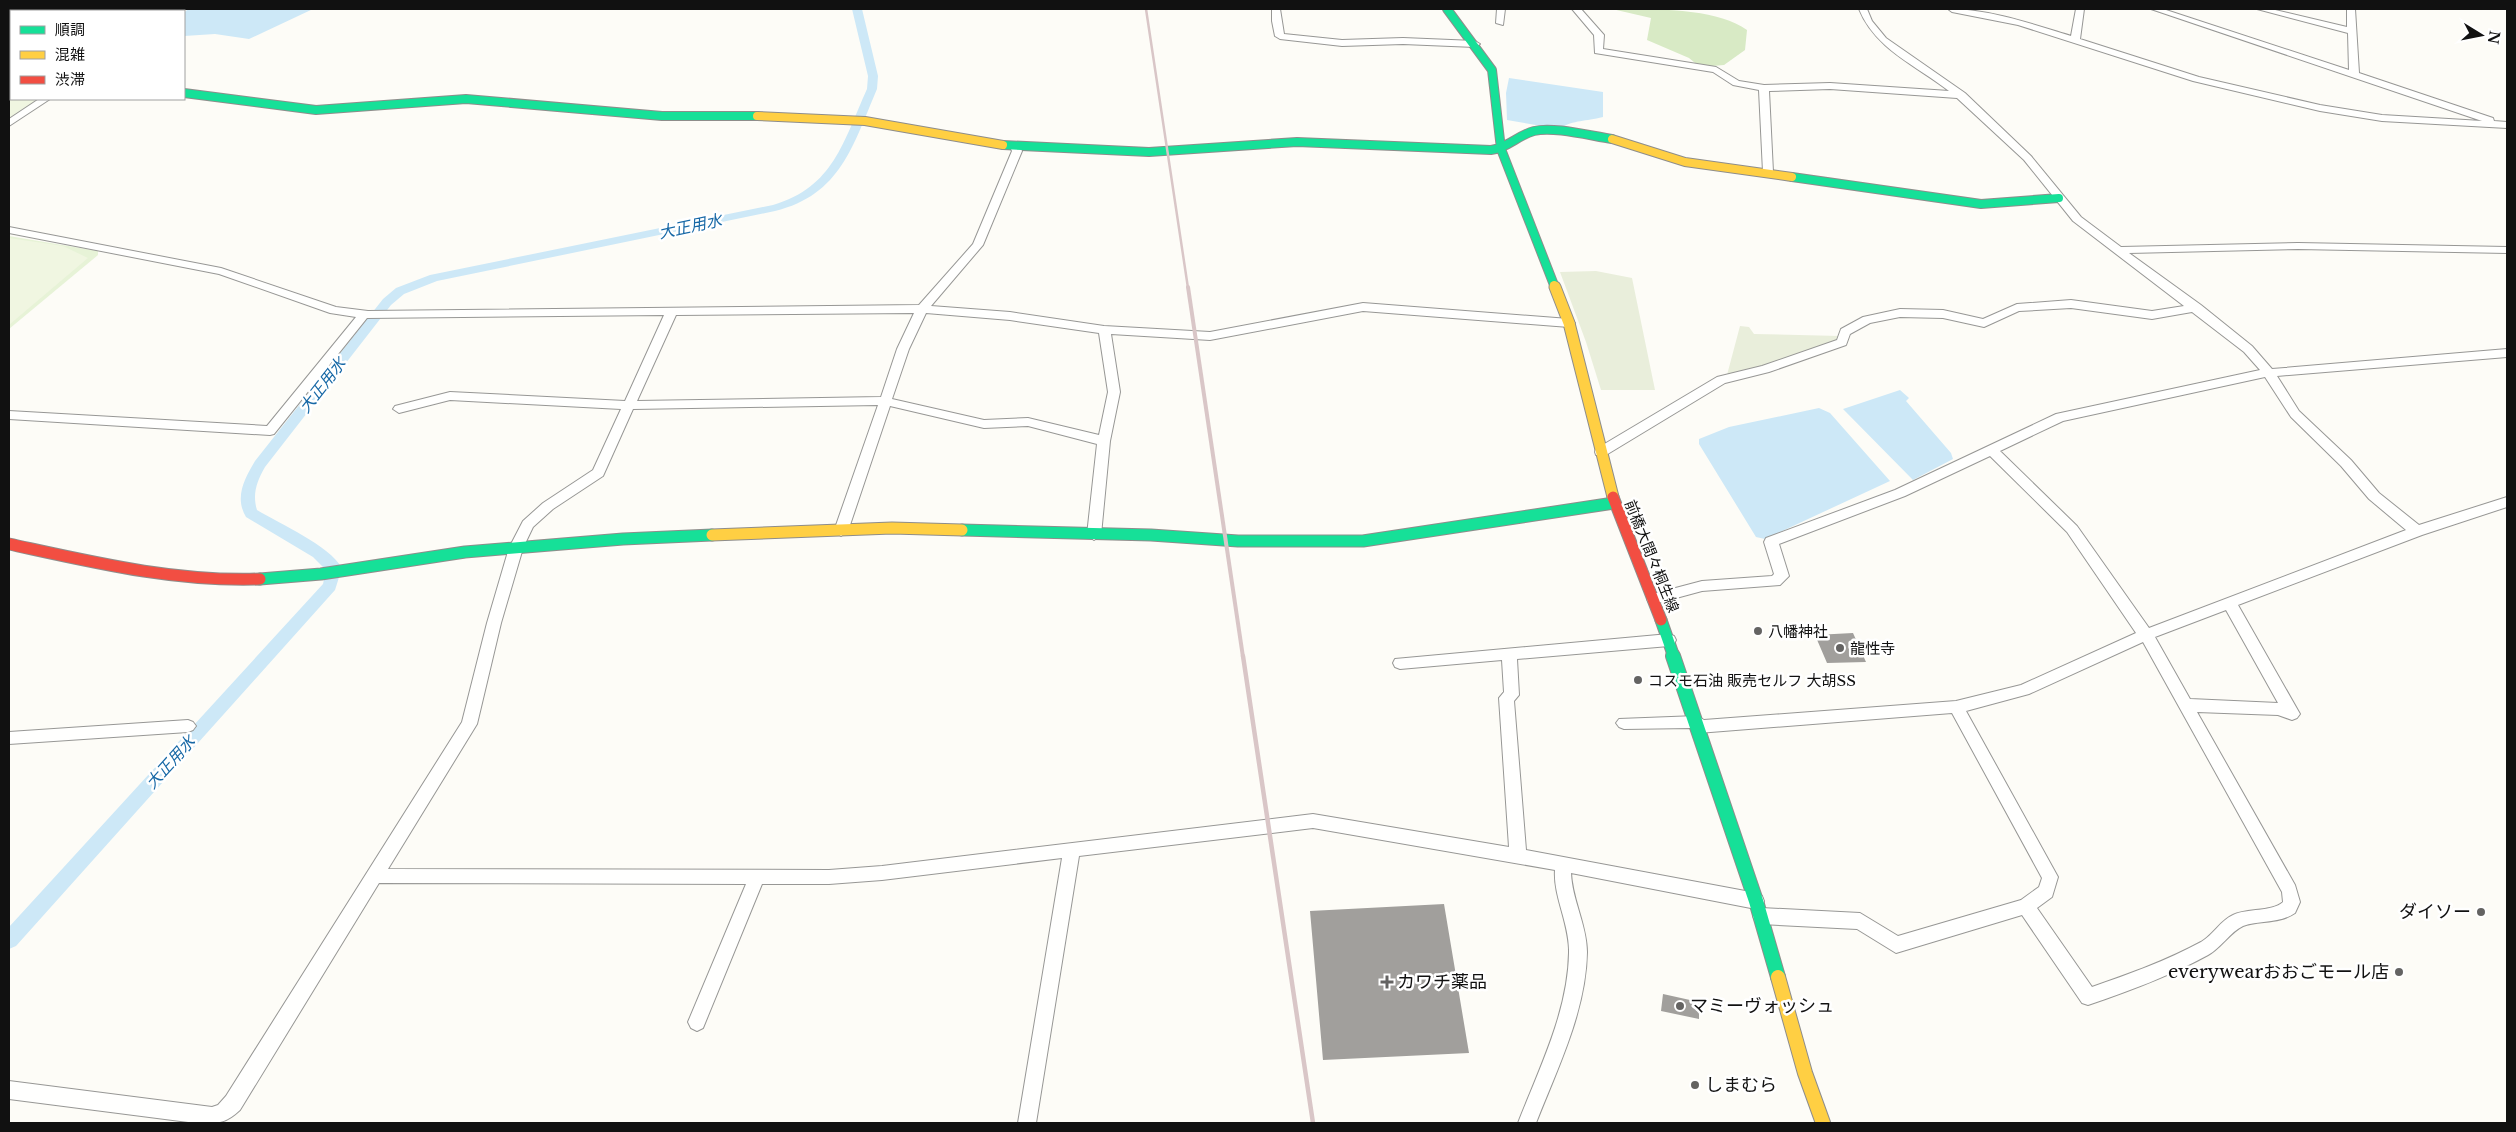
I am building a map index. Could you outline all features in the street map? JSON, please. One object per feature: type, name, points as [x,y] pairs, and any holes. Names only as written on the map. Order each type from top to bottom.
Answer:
[{"type":"street","points":[[1276,9],[1276,21],[1280,36],[1342,43],[1403,41],[1475,44]]},
{"type":"street","name":"前橋大間々桐生線","points":[[1447,9],[1488,63],[1494,80],[1501,149],[1569,323],[1614,503],[1654,599],[1698,724],[1759,909],[1805,1073],[1823,1123]]},
{"type":"street","points":[[1500,23],[1501,9]]},
{"type":"street","points":[[1576,9],[1599,35],[1598,51],[1716,70],[1736,83],[1764,88],[1830,86],[1962,96]]},
{"type":"street","points":[[1863,9],[1878,36],[1962,96],[2004,133],[2041,173],[2059,198],[2078,219],[2243,344],[2269,373],[2295,414],[2346,463],[2374,496],[2417,531]]},
{"type":"street","points":[[1952,9],[2020,23],[2196,79],[2320,108],[2382,118],[2507,125],[2155,9]]},
{"type":"street","points":[[2075,41],[2080,9]]},
{"type":"street","points":[[2261,9],[2351,31]]},
{"type":"street","points":[[2351,9],[2354,74]]},
{"type":"street","points":[[1764,88],[1768,172]]},
{"type":"street","points":[[185,93],[316,110],[466,99],[662,116],[737,115],[865,122],[1015,147],[1158,151],[1296,142],[1501,149],[1526,137],[1533,131],[1547,130],[1613,139],[1685,162],[1768,172],[1859,188],[1981,204],[2059,198]]},
{"type":"street","points":[[9,123],[44,100]]},
{"type":"street","points":[[841,530],[903,349],[922,309],[978,245],[1017,151],[1015,147]]},
{"type":"street","points":[[9,230],[221,271],[334,310],[388,316],[922,309],[1010,316],[1104,330],[1210,336],[1363,307],[1569,323]]},
{"type":"street","points":[[2121,250],[2298,246],[2507,250]]},
{"type":"street","points":[[1601,452],[1721,380],[1764,369],[1842,342],[1845,332],[1867,320],[1900,313],[1943,314],[1984,323],[2017,308],[2071,304],[2152,315],[2197,308]]},
{"type":"street","points":[[9,1090],[212,1116],[223,1113],[232,1103],[469,724],[494,623],[516,548],[528,524],[548,506],[598,473],[671,313]]},
{"type":"street","points":[[9,415],[270,431],[366,314]]},
{"type":"street","points":[[1094,536],[1104,441],[1114,392],[1104,330]]},
{"type":"street","points":[[1654,599],[1702,586],[1776,581],[1782,576],[1770,542],[1900,493],[2060,417],[2269,373],[2507,353]]},
{"type":"street","points":[[399,409],[450,396],[629,405],[885,401],[984,424],[1028,422],[1104,441]]},
{"type":"street","points":[[1992,449],[2072,529],[2145,635],[2187,705],[2289,890],[2292,902],[2290,908],[2284,911],[2249,916],[2238,920],[2229,925],[2214,944],[2179,964],[2088,997],[2026,906]]},
{"type":"street","points":[[1624,723],[1698,724],[1956,707],[2024,690],[2145,635],[2417,531],[2507,502]]},
{"type":"street","points":[[9,544],[105,564],[196,578],[243,580],[321,574],[465,552],[623,539],[892,528],[1094,536],[1151,535],[1238,541],[1363,541],[1614,503]]},
{"type":"street","points":[[2187,705],[2278,709],[2292,714],[2230,604]]},
{"type":"street","points":[[1400,663],[1669,640]]},
{"type":"street","points":[[1509,653],[1512,695],[1506,698],[1518,856]]},
{"type":"street","points":[[375,876],[830,877],[882,873],[1313,821],[1564,864],[1759,909],[1860,920],[1896,945],[2026,906],[2046,892],[2050,877],[1956,707]]},
{"type":"street","points":[[9,738],[188,726]]},
{"type":"street","points":[[1027,1123],[1072,850]]},
{"type":"street","points":[[1528,1123],[1565,1020],[1575,985],[1578,950],[1563,876],[1564,864]]},
{"type":"street","points":[[697,1022],[758,877]]},
{"type":"green space","points":[[9,9],[167,9],[10,10],[10,100],[38,100],[9,120]]},
{"type":"green space","points":[[1612,9],[1682,11],[1718,17],[1734,22],[1747,30],[1745,50],[1724,65],[1700,67],[1689,58],[1647,40],[1651,18]]},
{"type":"green space","points":[[9,236],[98,251],[98,255],[9,329]]},
{"type":"green space","points":[[9,238],[63,246],[88,258],[9,325]]},
{"type":"green space","points":[[1596,271],[1632,278],[1655,390],[1601,390],[1586,342],[1560,272]]},
{"type":"green space","points":[[1740,326],[1749,327],[1754,334],[1840,336],[1836,341],[1763,367],[1727,375]]},
{"type":"water","points":[[188,9],[313,9],[249,39],[215,34],[185,36],[185,12]]},
{"type":"water","points":[[1509,78],[1603,92],[1603,117],[1575,122],[1559,129],[1507,120],[1506,93]]},
{"type":"water","points":[[1900,390],[1909,398],[1906,401],[1951,453],[1953,459],[1913,480],[1843,409]]},
{"type":"water","points":[[1819,408],[1830,413],[1890,481],[1765,539],[1756,537],[1699,444],[1699,439],[1729,427]]},
{"type":"building","name":"龍性寺","points":[[1853,633],[1866,662],[1827,663],[1815,635]]},
{"type":"building","name":"カワチ薬品","points":[[1444,904],[1469,1053],[1323,1060],[1310,911]]},
{"type":"building","name":"マミーヴォッシュ","points":[[1663,994],[1699,1002],[1699,1019],[1661,1011]]},
{"type":"waterway","name":"大正用水","points":[[9,940],[330,586],[334,568],[318,553],[251,513],[248,500],[249,488],[260,464],[387,302],[400,291],[434,278],[775,208],[794,202],[812,193],[829,177],[849,140],[872,89],[873,76],[857,9]]},
{"type":"railway","points":[[1146,9],[1188,288]]},
{"type":"railway","points":[[1188,287],[1243,657]]},
{"type":"railway","points":[[1243,656],[1313,1123]]},
{"type":"traffic: fast","points":[[1447,9],[1492,70],[1501,149],[1554,285]]},
{"type":"traffic: fast","points":[[185,93],[316,110],[466,99],[662,116],[757,116]]},
{"type":"traffic: fast","points":[[1003,145],[1149,152],[1297,142],[1491,150],[1501,149],[1533,131],[1547,130],[1612,139]]},
{"type":"traffic: fast","points":[[1792,177],[1981,204],[2059,198]]},
{"type":"traffic: fast","points":[[962,530],[1151,535],[1238,541],[1363,541],[1614,503]]},
{"type":"traffic: fast","points":[[260,579],[321,574],[465,552],[623,539],[712,535]]},
{"type":"traffic: fast","points":[[1661,620],[1756,901],[1778,977]]},
{"type":"traffic: slow","points":[[757,116],[865,121],[1003,145]]},
{"type":"traffic: slow","points":[[1612,139],[1685,162],[1792,177]]},
{"type":"traffic: slow","points":[[1554,285],[1569,323],[1613,497]]},
{"type":"traffic: slow","points":[[712,535],[892,528],[962,530]]},
{"type":"traffic: slow","points":[[1778,977],[1805,1073],[1823,1123]]},
{"type":"traffic: jam","points":[[1613,497],[1661,620]]},
{"type":"traffic: jam","points":[[9,544],[102,564],[166,575],[229,580],[260,579]]},
{"type":"place","name":"八幡神社","points":[[1758,631]]},
{"type":"place","name":"龍性寺","points":[[1840,648]]},
{"type":"place","name":"コスモ石油 販売セルフ 大胡SS","points":[[1638,680]]},
{"type":"place","name":"ダイソー","points":[[2481,912]]},
{"type":"place","name":"everywearおおごモール店","points":[[2399,972]]},
{"type":"place","name":"カワチ薬品","points":[[1387,982]]},
{"type":"place","name":"マミーヴォッシュ","points":[[1680,1006]]},
{"type":"place","name":"しまむら","points":[[1695,1085]]}]
